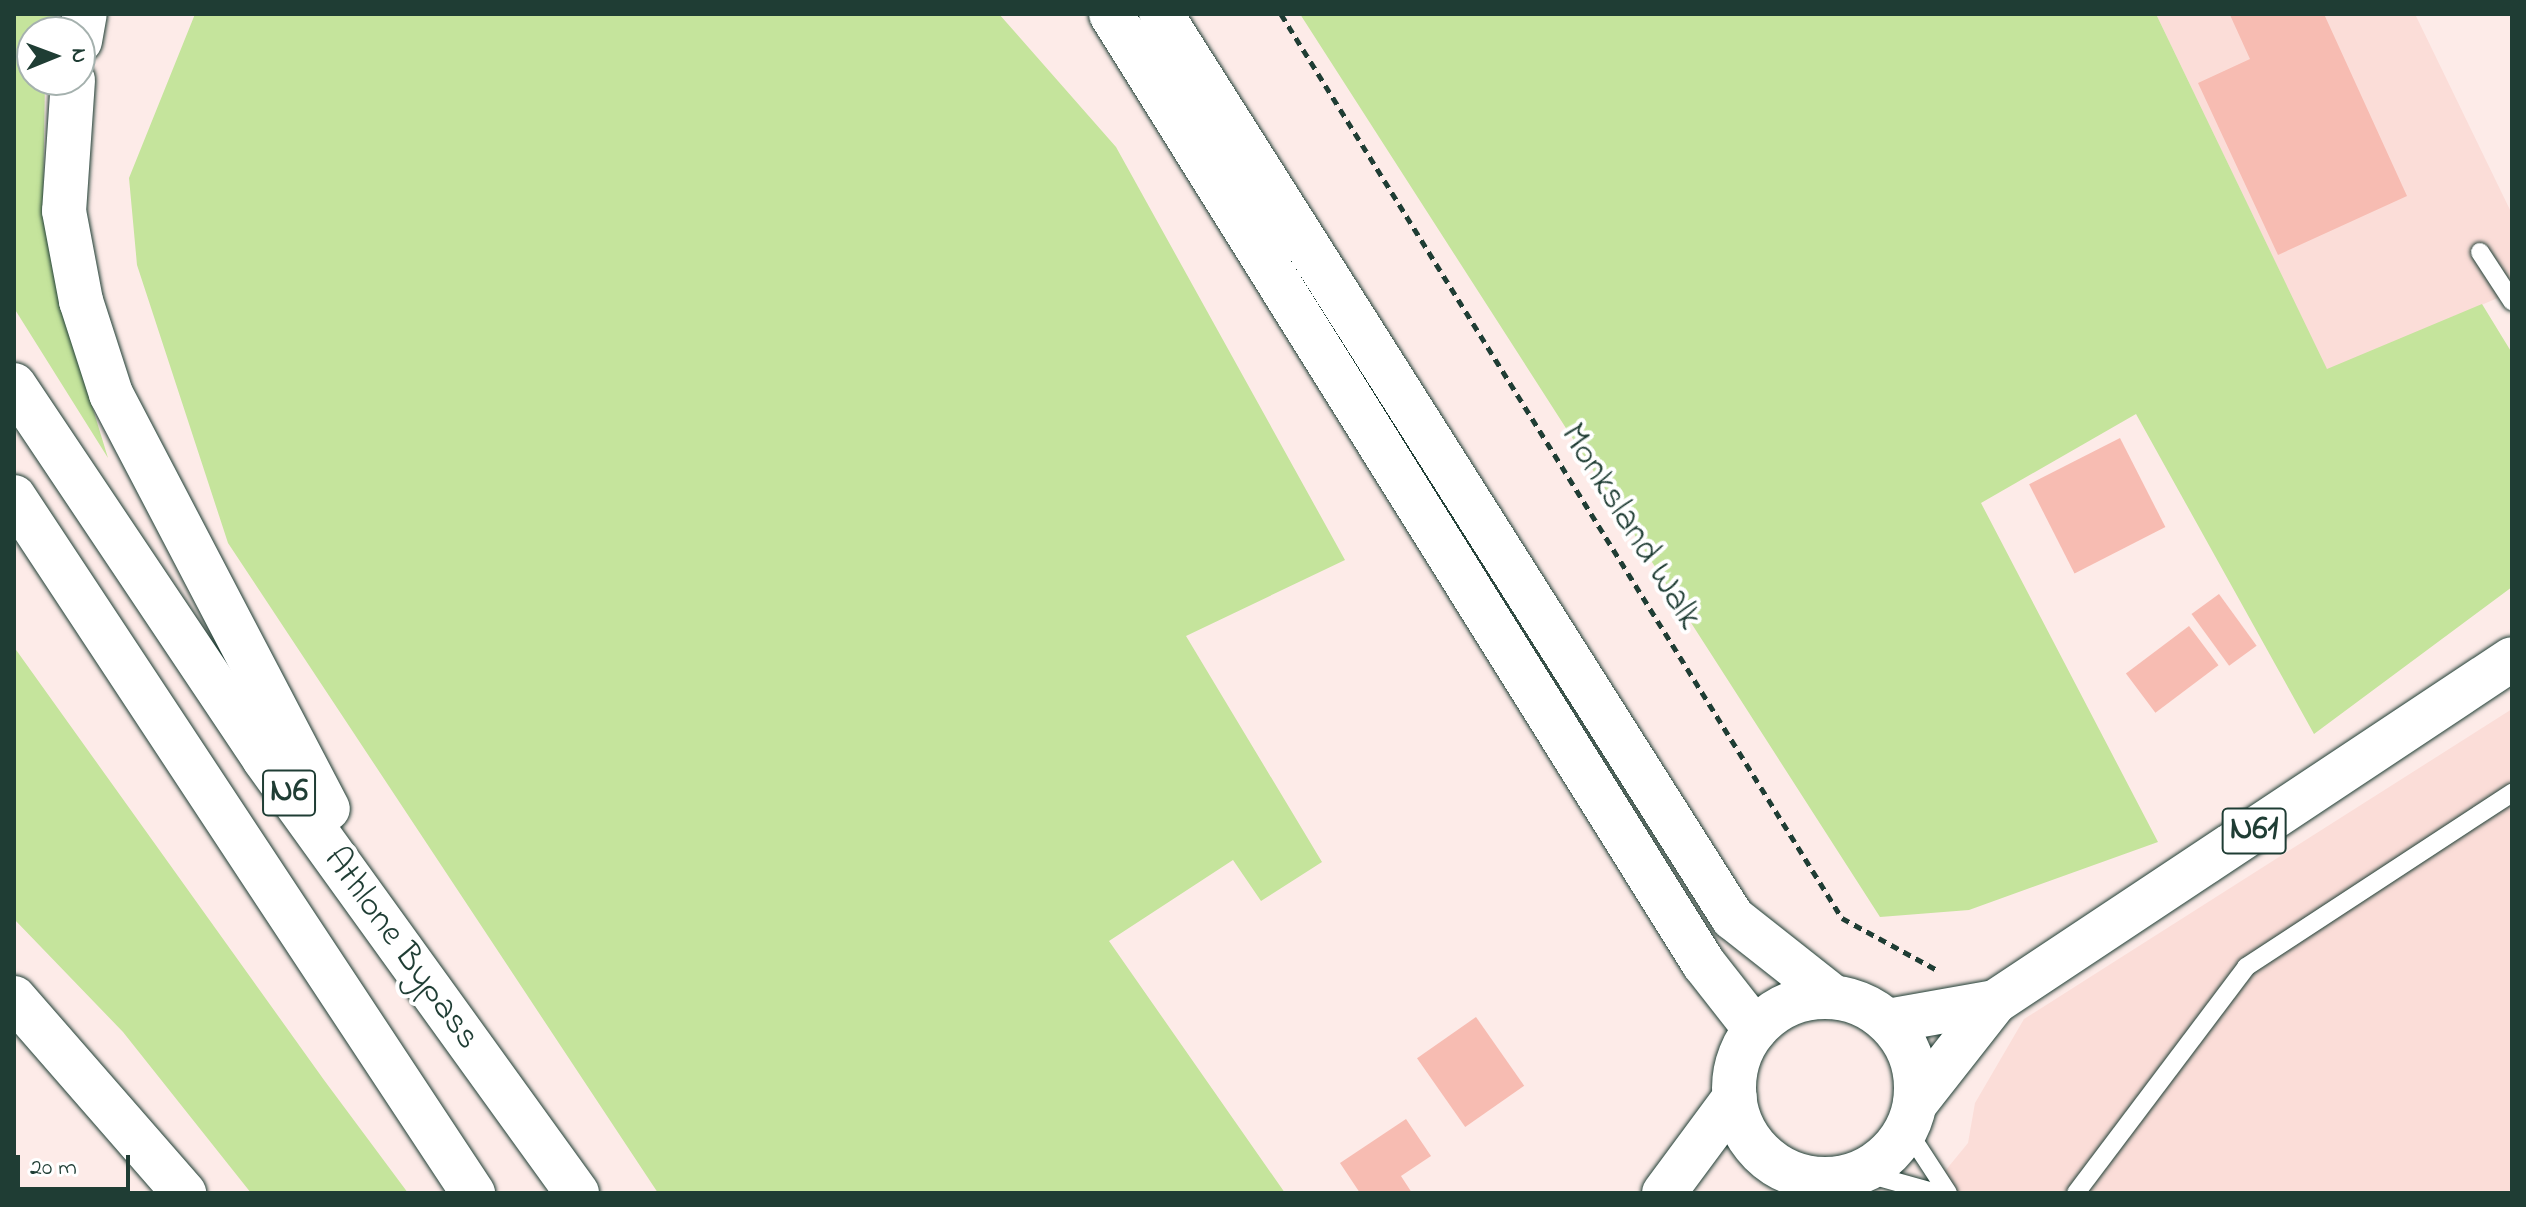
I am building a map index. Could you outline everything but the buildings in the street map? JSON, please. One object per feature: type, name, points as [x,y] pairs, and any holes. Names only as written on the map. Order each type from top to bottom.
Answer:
[{"type":"main road","points":[[1111,14],[1704,964],[1755,1029]]},
{"type":"main road","points":[[1161,14],[1733,918],[1833,997],[1888,1021],[1916,1074],[1911,1117]]},
{"type":"main road","points":[[72,96],[64,211],[81,301],[111,394],[391,935]]},
{"type":"main road","name":"Athlone Bypass","points":[[14,385],[391,935],[577,1193]]},
{"type":"main road","name":"Athlone Bypass","points":[[14,497],[473,1193]]},
{"type":"main road","points":[[14,514],[57,561]]},
{"type":"main road","name":"N61","points":[[1861,1172],[1911,1117],[1995,1002],[2512,659]]},
{"type":"main road","points":[[1833,997],[1790,1004],[1755,1029],[1735,1073],[1735,1097],[1753,1144],[1800,1186],[1861,1172]]},
{"type":"main road","points":[[14,998],[184,1193]]},
{"type":"main road","name":"N61","points":[[1888,1021],[1995,1002]]},
{"type":"main road","points":[[1664,1193],[1735,1097]]},
{"type":"lane","points":[[2480,252],[2512,301]]},
{"type":"lane","points":[[2076,1193],[2246,967],[2512,793]]},
{"type":"lane","points":[[1911,1117],[1948,1193]]},
{"type":"lane","points":[[1861,1172],[1936,1193]]},
{"type":"path","name":"Monksland Walk","points":[[1281,14],[1842,918],[1995,1002]]},
{"type":"shaded area","points":[[2156,14],[2415,14],[2512,214],[2512,292],[2327,370]]},
{"type":"shaded area","points":[[2512,709],[2512,1193],[1927,1193],[1968,1143],[1975,1103],[2024,1019]]},
{"type":"green space","points":[[14,14],[57,14],[16,16],[16,96],[45,96],[43,207],[61,305],[108,458],[14,308]]},
{"type":"green space","points":[[195,14],[999,14],[1116,147],[1345,560],[1186,636],[1322,862],[1261,901],[1233,860],[1109,941],[1285,1193],[658,1193],[228,543],[137,265],[129,178]]},
{"type":"green space","points":[[1300,14],[2156,14],[2327,369],[2482,304],[2512,353],[2512,587],[2314,734],[2136,414],[1981,503],[2158,842],[1969,910],[1880,917]]},
{"type":"green space","points":[[14,647],[408,1193],[251,1193],[123,1032],[14,919]]}]
